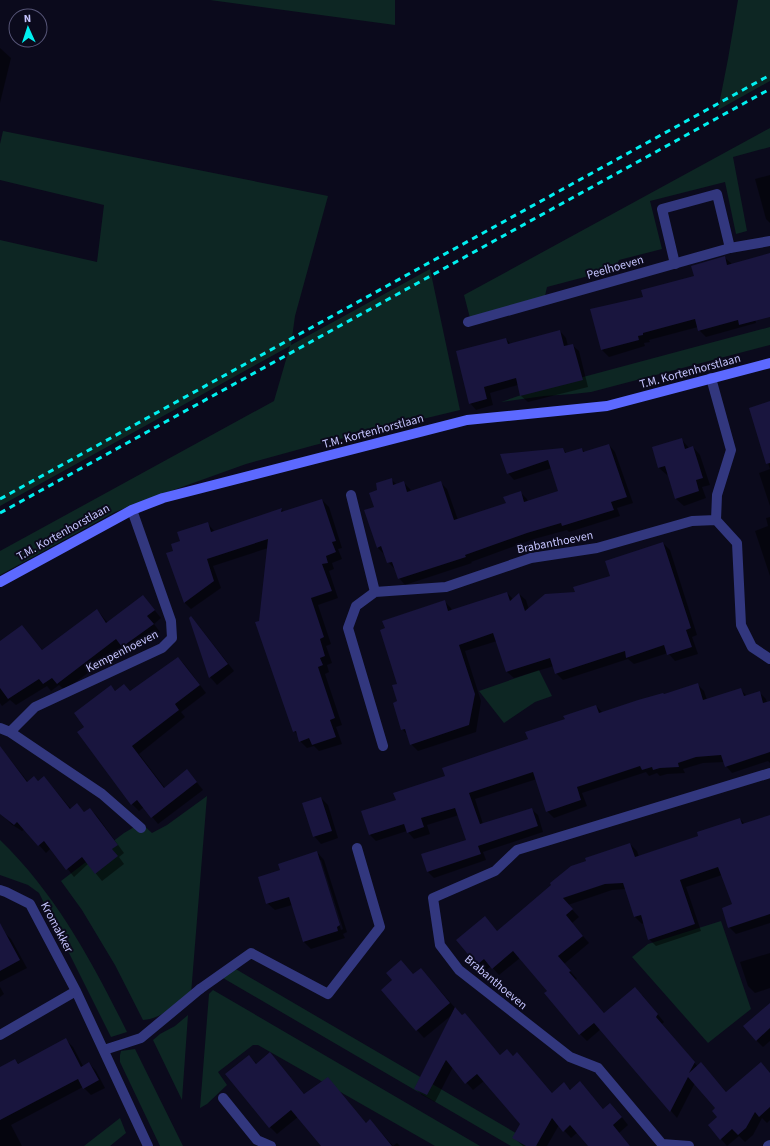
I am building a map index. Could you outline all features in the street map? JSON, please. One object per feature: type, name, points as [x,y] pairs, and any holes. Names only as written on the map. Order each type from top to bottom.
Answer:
[{"type":"street","points":[[675,264],[662,209],[717,194],[730,248]]},
{"type":"street","name":"Peelhoeven","points":[[468,322],[730,248],[770,241]]},
{"type":"street","name":"T.M. Kortenhorstlaan","points":[[0,582],[132,510],[163,498],[467,420],[607,406],[770,363]]},
{"type":"street","points":[[711,378],[731,450],[717,495],[716,520],[737,543],[741,625],[752,647],[770,659]]},
{"type":"street","points":[[351,495],[375,592],[356,606],[348,628],[383,746]]},
{"type":"street","name":"Kempenhoeven","points":[[10,732],[35,707],[162,648],[172,638],[171,621],[132,510]]},
{"type":"street","name":"Brabanthoeven","points":[[375,592],[446,587],[531,558],[597,548],[692,521],[716,520]]},
{"type":"street","points":[[0,728],[10,732],[102,794],[142,828]]},
{"type":"street","name":"Brabanthoeven","points":[[689,1146],[661,1145],[598,1068],[570,1057],[459,970],[440,945],[433,898],[496,871],[517,850],[770,773]]},
{"type":"street","points":[[104,1050],[141,1038],[200,989],[251,953],[328,994],[380,928],[357,848]]},
{"type":"street","name":"Kromakker","points":[[0,890],[30,904],[76,991],[148,1146]]},
{"type":"street","points":[[0,1034],[76,991]]},
{"type":"street","points":[[223,1098],[256,1140],[271,1146]]},
{"type":"green space","points":[[210,0],[395,0],[395,25]]},
{"type":"green space","points":[[738,0],[770,0],[770,81],[718,110],[728,59]]},
{"type":"green space","points":[[770,128],[770,147],[733,157],[747,231],[736,234],[725,182],[650,201],[662,249],[619,260],[615,269],[547,287],[545,296],[470,318],[464,295]]},
{"type":"green space","points":[[3,131],[328,196],[295,316],[291,345],[430,269],[460,410],[315,445],[246,464],[115,512],[0,575],[0,551],[274,401],[290,346],[0,506],[0,240],[97,262],[104,205],[0,180],[0,144]]},
{"type":"green space","points":[[770,327],[770,345],[591,392],[544,396],[501,402],[542,388]]},
{"type":"green space","points":[[539,670],[552,696],[535,702],[504,723],[479,691]]},
{"type":"green space","points":[[207,796],[191,994],[162,1014],[143,1020],[115,965],[82,910],[61,881],[124,833],[141,823],[152,833],[167,825]]},
{"type":"green space","points":[[0,840],[39,883],[72,930],[101,980],[127,1032],[111,1037],[39,893],[28,885],[0,875]]},
{"type":"green space","points":[[721,921],[751,1009],[708,1043],[632,957],[648,944]]},
{"type":"green space","points":[[234,968],[538,1146],[511,1146],[223,978]]},
{"type":"green space","points":[[213,990],[480,1146],[435,1146],[258,1045],[253,1045],[218,1072],[227,1085],[207,1104],[200,1108],[209,994]]},
{"type":"green space","points":[[188,1015],[182,1100],[153,1040],[160,1034],[175,1026]]},
{"type":"green space","points":[[135,1049],[183,1146],[160,1146],[120,1062],[121,1051]]},
{"type":"green space","points":[[120,1118],[126,1133],[110,1146],[84,1146]]},
{"type":"building","points":[[770,253],[770,317],[739,325],[738,320],[698,331],[695,319],[643,333],[643,335],[638,336],[639,340],[601,350],[590,309],[643,297],[641,290],[694,276],[691,266],[725,256],[727,265]]},
{"type":"building","points":[[560,330],[564,346],[573,344],[583,380],[520,396],[516,378],[484,387],[487,399],[469,404],[456,351],[506,338],[508,344]]},
{"type":"building","points":[[770,401],[770,463],[766,464],[749,408]]},
{"type":"building","points":[[682,438],[685,449],[693,446],[703,478],[696,480],[699,491],[675,499],[665,466],[658,468],[652,447]]},
{"type":"building","points":[[609,444],[627,497],[611,502],[614,510],[562,526],[561,523],[527,533],[465,555],[466,557],[398,579],[392,562],[387,563],[381,546],[377,548],[364,510],[374,507],[369,493],[377,490],[376,483],[392,478],[393,485],[404,481],[407,492],[441,481],[454,520],[506,503],[503,497],[521,491],[524,502],[558,491],[548,460],[507,474],[500,454],[563,448],[565,453],[582,448],[583,452]]},
{"type":"building","points":[[322,499],[336,541],[332,542],[336,552],[326,556],[328,563],[322,564],[332,591],[311,598],[324,637],[320,639],[325,656],[320,658],[323,665],[318,667],[335,718],[330,720],[336,737],[312,745],[309,738],[299,742],[296,731],[293,732],[255,622],[259,621],[268,539],[207,559],[214,581],[184,603],[166,553],[173,551],[171,544],[180,541],[177,532],[208,522],[211,532],[282,508],[281,512]]},
{"type":"building","points":[[663,542],[691,628],[686,630],[692,647],[667,655],[664,645],[626,658],[625,651],[555,674],[550,658],[506,672],[493,633],[459,645],[475,694],[469,725],[410,745],[405,729],[401,730],[393,703],[397,701],[392,685],[397,684],[380,630],[385,628],[382,621],[445,600],[448,611],[507,592],[510,601],[519,593],[525,611],[545,594],[575,592],[573,587],[610,576],[605,561]]},
{"type":"building","points":[[143,595],[155,610],[147,616],[154,624],[122,647],[116,639],[57,684],[52,678],[43,684],[39,679],[8,699],[0,688],[0,641],[22,625],[42,650],[97,609],[106,623]]},
{"type":"building","points":[[191,616],[228,664],[209,678],[189,618]]},
{"type":"building","points":[[178,657],[200,685],[175,704],[179,710],[132,746],[164,788],[187,769],[197,782],[151,818],[137,800],[131,805],[77,732],[84,727],[74,713],[111,685],[115,691],[124,684],[130,691]]},
{"type":"building","points":[[698,683],[703,700],[741,688],[744,696],[760,691],[763,703],[770,701],[770,752],[725,767],[721,755],[696,757],[678,763],[679,767],[653,770],[652,767],[642,770],[640,766],[577,787],[581,800],[546,812],[533,772],[469,793],[480,824],[532,808],[538,826],[478,846],[481,854],[427,872],[421,854],[466,840],[455,808],[421,818],[424,827],[407,833],[404,824],[369,835],[361,811],[396,800],[393,793],[445,776],[442,768],[528,739],[525,732],[565,719],[563,716],[596,705],[599,713]]},
{"type":"building","points":[[0,746],[27,782],[34,776],[38,781],[44,776],[70,809],[77,803],[84,812],[90,808],[118,845],[112,849],[118,856],[95,874],[82,857],[66,870],[44,841],[38,846],[17,822],[14,825],[0,814]]},
{"type":"building","points":[[321,797],[332,831],[313,837],[302,803]]},
{"type":"building","points":[[770,815],[770,914],[728,928],[722,908],[732,904],[718,867],[680,880],[695,924],[648,940],[641,915],[634,917],[623,883],[605,884],[563,898],[573,909],[566,915],[583,936],[558,956],[571,971],[569,972],[604,1013],[635,987],[658,1014],[656,1017],[695,1062],[689,1073],[701,1062],[726,1092],[761,1062],[770,1073],[770,1107],[759,1117],[755,1112],[746,1128],[738,1135],[732,1129],[720,1140],[708,1125],[717,1117],[712,1111],[715,1108],[688,1077],[670,1112],[594,1023],[579,1035],[544,993],[547,991],[513,951],[492,969],[484,959],[477,965],[456,940],[485,916],[497,931],[551,885],[550,883],[571,866],[586,861],[585,858],[630,843],[635,857],[698,836],[697,832],[740,818],[742,824]]},
{"type":"building","points":[[317,851],[340,925],[337,927],[338,931],[303,942],[289,897],[266,904],[258,877],[280,870],[278,864]]},
{"type":"building","points":[[0,923],[20,960],[0,971]]},
{"type":"building","points":[[401,960],[413,974],[421,968],[450,1003],[416,1031],[381,990],[392,980],[386,973]]},
{"type":"building","points":[[770,1003],[770,1028],[756,1041],[743,1026]]},
{"type":"building","points":[[455,1007],[462,1015],[465,1013],[500,1055],[507,1049],[513,1056],[517,1052],[552,1093],[564,1082],[570,1090],[580,1081],[603,1109],[610,1103],[622,1117],[613,1125],[630,1146],[588,1146],[570,1125],[563,1132],[552,1118],[536,1146],[526,1146],[512,1138],[520,1124],[477,1074],[465,1084],[446,1060],[427,1095],[414,1089]]},
{"type":"building","points":[[66,1038],[81,1067],[89,1062],[99,1080],[83,1089],[78,1079],[0,1120],[0,1067],[15,1059],[18,1064]]},
{"type":"building","points":[[270,1052],[304,1094],[328,1077],[366,1123],[370,1119],[392,1146],[321,1146],[291,1110],[269,1128],[225,1074],[249,1055],[256,1064]]},
{"type":"railway","points":[[0,499],[770,75]]},
{"type":"railway","points":[[0,513],[770,89]]}]
